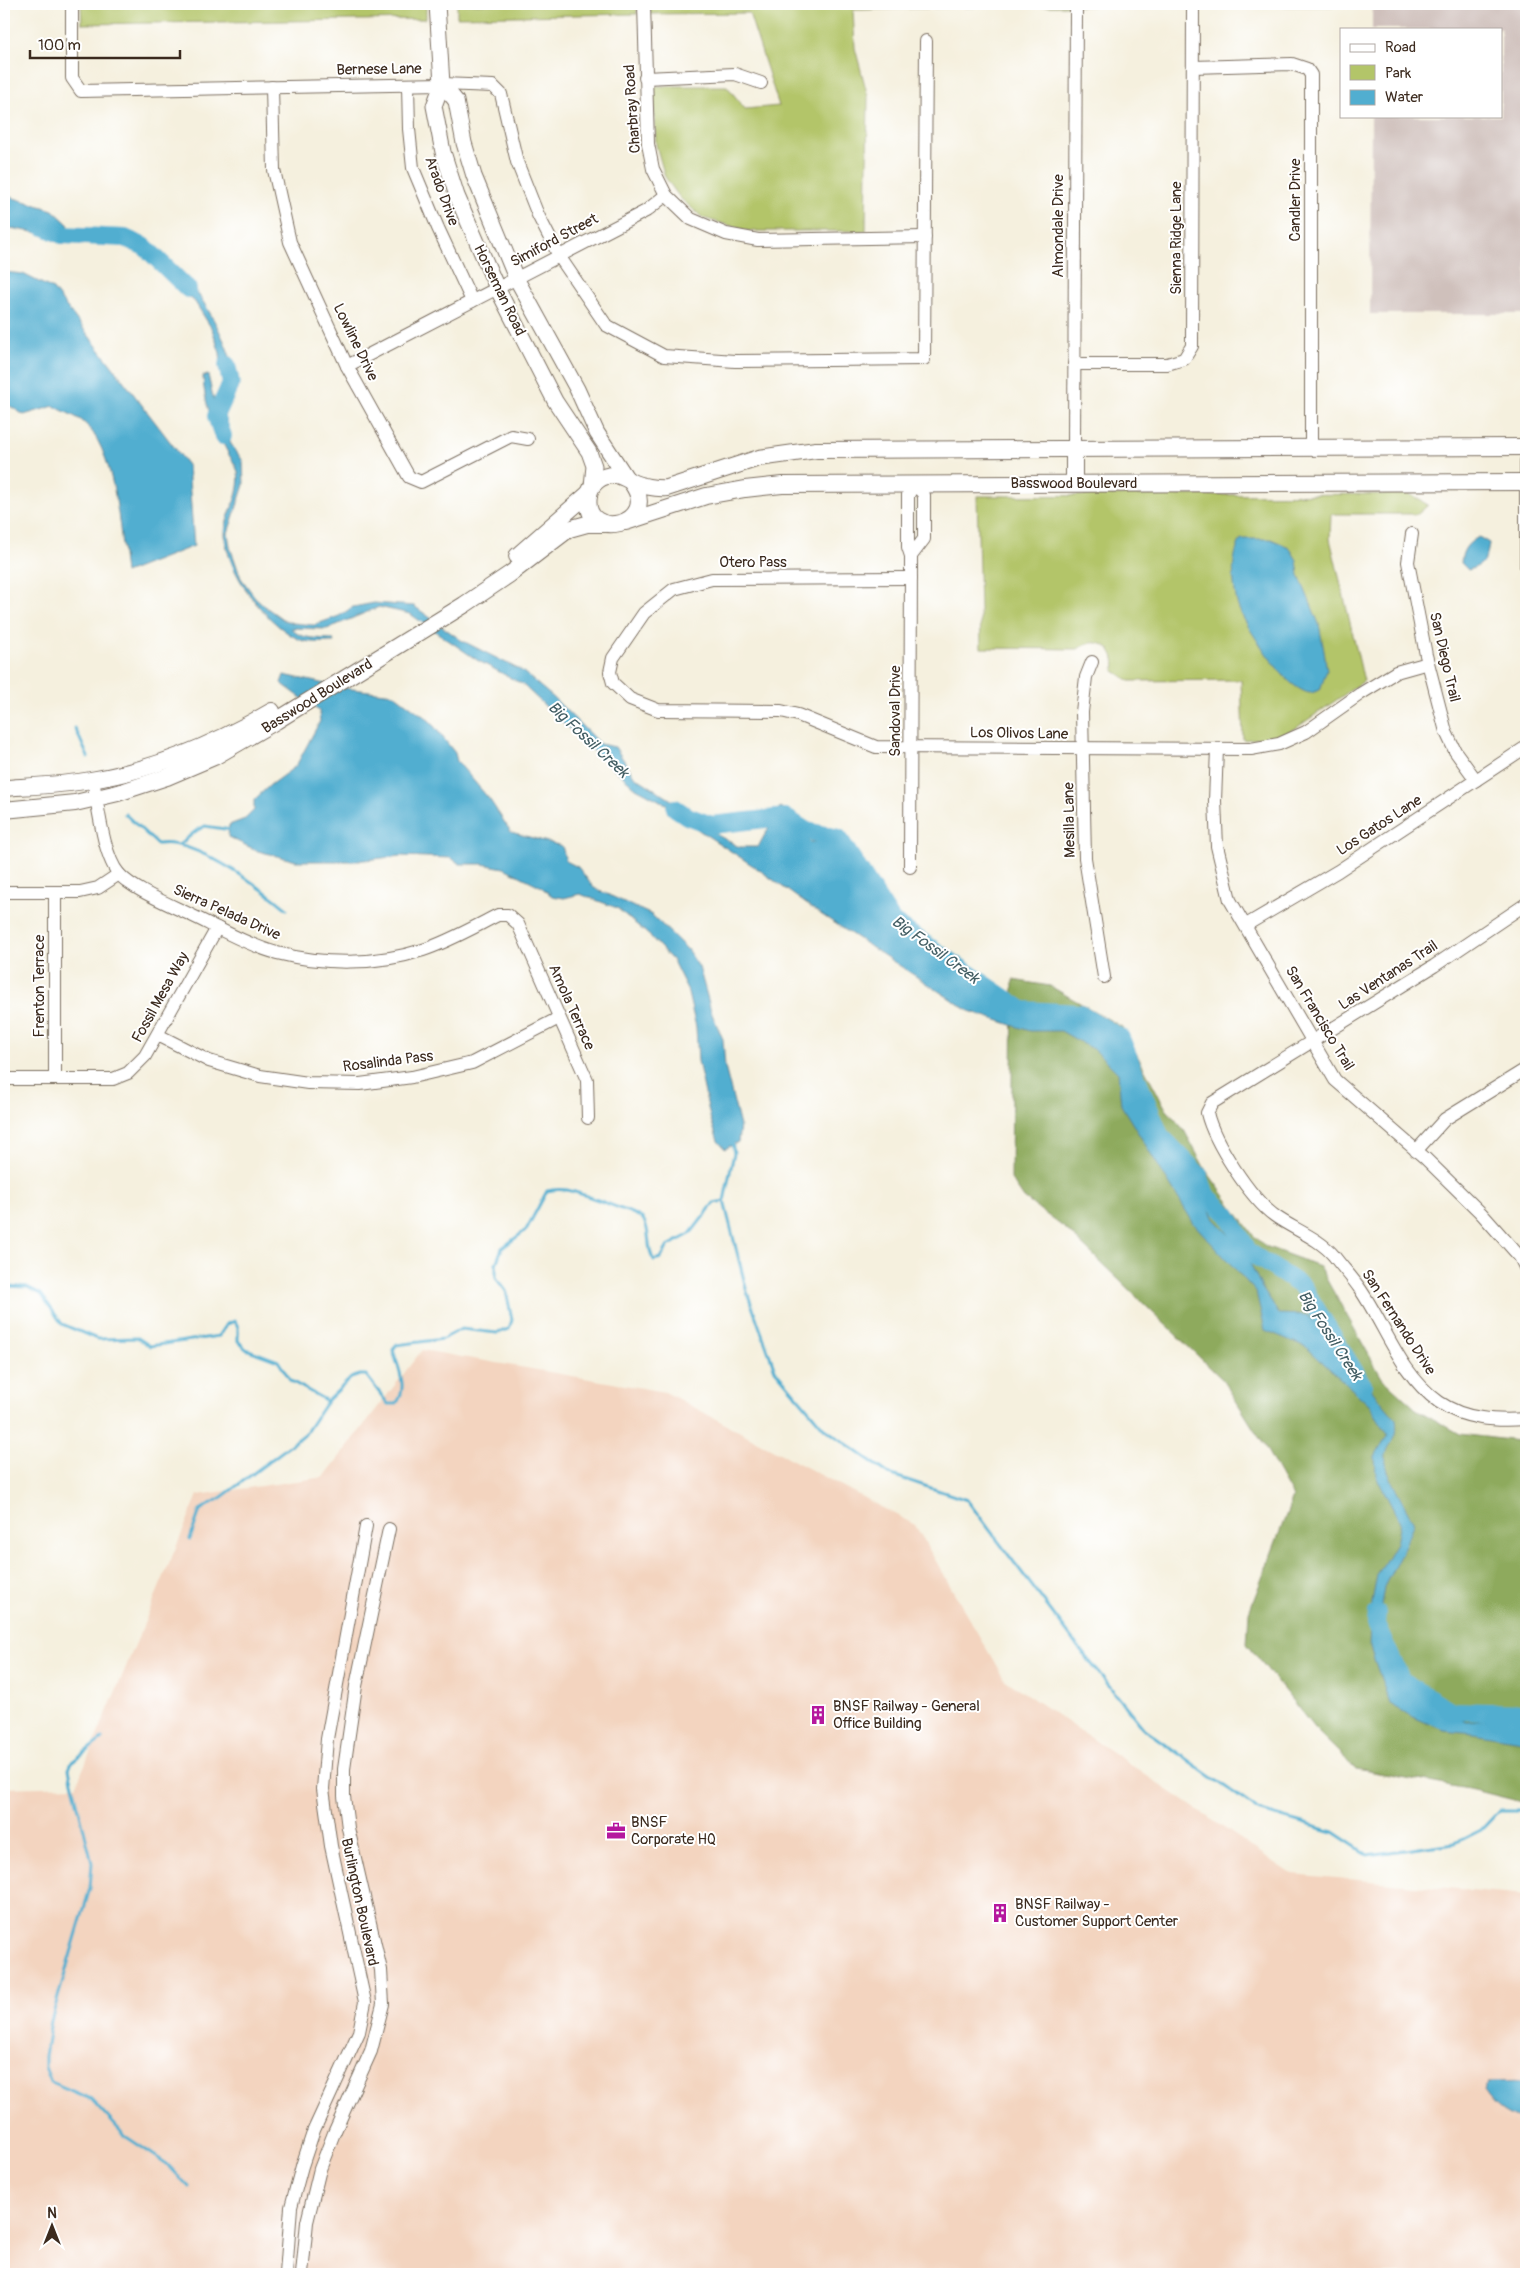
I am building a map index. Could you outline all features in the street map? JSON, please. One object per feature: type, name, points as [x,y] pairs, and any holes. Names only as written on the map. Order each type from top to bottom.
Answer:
[{"type":"main road","points":[[629,480],[636,488],[639,503],[636,511],[626,522],[619,525],[605,524],[596,518],[590,509],[591,490],[605,476],[616,475],[653,488],[667,488],[759,458],[816,450],[1526,447]]},
{"type":"main road","points":[[1074,448],[1074,483]]},
{"type":"main road","name":"Basswood Boulevard","points":[[626,522],[692,499],[745,488],[809,484],[1526,482]]},
{"type":"main road","name":"Basswood Boulevard","points":[[459,602],[518,555],[591,490]]},
{"type":"main road","name":"Basswood Boulevard","points":[[4,810],[56,806],[97,798],[150,784],[214,757],[274,717],[459,602],[510,574],[569,529],[587,524],[605,524]]},
{"type":"main road","name":"Basswood Boulevard","points":[[4,788],[59,785],[93,780],[126,772],[185,753],[274,717]]},
{"type":"street","name":"Bernese Lane","points":[[72,4],[72,78],[81,92],[408,84],[488,84],[494,86],[501,94],[517,162],[538,215],[559,256],[606,325],[664,356],[735,361],[924,359],[925,237]]},
{"type":"street","name":"Horseman Road","points":[[437,4],[442,84],[434,106],[443,152],[457,196],[497,288],[555,401],[589,452],[594,466],[591,490]]},
{"type":"street","name":"Charbray Road","points":[[644,4],[648,144],[653,169],[666,195],[691,219],[726,234],[758,240],[925,237]]},
{"type":"street","name":"Almondale Drive","points":[[1074,448],[1076,4]]},
{"type":"street","name":"Sienna Ridge Lane","points":[[1074,364],[1167,364],[1184,359],[1192,346],[1193,4]]},
{"type":"street","points":[[925,237],[926,41]]},
{"type":"street","name":"Candler Drive","points":[[1193,67],[1292,64],[1307,69],[1311,75],[1311,448]]},
{"type":"street","points":[[645,78],[735,74],[761,83]]},
{"type":"street","name":"Arado Drive","points":[[408,84],[409,129],[414,168],[438,228],[472,302]]},
{"type":"street","name":"Horseman Road","points":[[442,84],[456,102],[464,144],[474,176],[516,278],[577,390],[596,433],[629,480]]},
{"type":"street","name":"Lowline Drive","points":[[272,87],[274,170],[290,242],[347,366],[409,477],[421,482],[510,436],[528,439]]},
{"type":"street","name":"Simiford Street","points":[[347,366],[646,211],[666,195]]},
{"type":"street","points":[[1526,461],[1526,583]]},
{"type":"street","points":[[911,556],[924,539],[924,495],[915,484]]},
{"type":"street","name":"Sandoval Drive","points":[[910,867],[912,578],[911,556],[908,548],[908,495],[915,484]]},
{"type":"street","points":[[908,530],[924,530]]},
{"type":"street","name":"San Diego Trail","points":[[1412,534],[1408,562],[1428,663],[1446,732],[1455,751],[1476,780]]},
{"type":"street","name":"Otero Pass","points":[[610,672],[613,658],[644,613],[674,590],[712,579],[912,578]]},
{"type":"street","name":"Mesilla Lane","points":[[1092,662],[1086,677],[1082,712],[1085,858],[1104,977]]},
{"type":"street","name":"Los Olivos Lane","points":[[610,672],[613,683],[630,699],[658,710],[781,711],[798,715],[876,748],[1217,750],[1251,749],[1279,744],[1306,732],[1360,694],[1396,672],[1428,663]]},
{"type":"street","name":"Los Gatos Lane","points":[[1246,925],[1338,872],[1526,747]]},
{"type":"street","name":"San Francisco Trail","points":[[1217,750],[1215,801],[1217,846],[1230,900],[1313,1042],[1336,1080],[1416,1150],[1481,1213],[1520,1257],[1526,1269]]},
{"type":"street","name":"Sierra Pelada Drive","points":[[93,780],[104,837],[111,861],[119,874],[142,891],[217,928],[277,952],[329,962],[378,960],[424,950],[498,915],[508,915]]},
{"type":"street","points":[[4,892],[80,892],[98,888],[119,874]]},
{"type":"street","name":"Frenton Terrace","points":[[55,892],[55,1080]]},
{"type":"street","name":"Las Ventanas Trail","points":[[1211,1129],[1207,1113],[1212,1103],[1313,1042],[1526,904]]},
{"type":"street","name":"Amola Terrace","points":[[508,915],[518,924],[587,1080],[588,1118]]},
{"type":"street","name":"Fossil Mesa Way","points":[[4,1080],[113,1079],[128,1073],[146,1056],[217,928]]},
{"type":"street","name":"Rosalinda Pass","points":[[158,1035],[209,1061],[260,1076],[308,1083],[360,1084],[412,1077],[472,1063],[559,1018]]},
{"type":"street","points":[[1416,1150],[1445,1119],[1526,1069]]},
{"type":"street","name":"San Fernando Drive","points":[[1211,1129],[1249,1190],[1273,1215],[1331,1253],[1360,1289],[1402,1362],[1421,1388],[1440,1403],[1473,1417],[1498,1420],[1526,1418]]},
{"type":"street","name":"Burlington Boulevard","points":[[286,2274],[291,2207],[308,2146],[362,2020],[365,2000],[331,1846],[323,1789],[327,1739],[366,1526]]},
{"type":"street","name":"Burlington Boulevard","points":[[302,2274],[310,2206],[325,2157],[371,2051],[380,2023],[383,2004],[381,1970],[348,1828],[344,1796],[347,1740],[388,1529]]},
{"type":"street","points":[[352,1604],[373,1609]]},
{"type":"street","points":[[337,1683],[356,1686]]},
{"type":"street","points":[[340,1882],[358,1874]]},
{"type":"street","points":[[362,2020],[380,2023]]},
{"type":"street","points":[[308,2146],[325,2157]]},
{"type":"shaded area","points":[[1372,4],[1526,4],[1526,314],[1370,314],[1371,118],[1502,118],[1502,28],[1372,28]]},
{"type":"shaded area","name":"BNSF Corporate HQ","points":[[422,1350],[665,1392],[915,1525],[1004,1679],[1292,1874],[1526,1895],[1526,2274],[4,2274],[4,1788],[76,1786],[198,1495],[324,1477]]},
{"type":"green space","points":[[81,4],[426,4],[426,19],[82,24]]},
{"type":"green space","points":[[457,4],[637,4],[637,14],[457,17]]},
{"type":"green space","points":[[650,4],[1372,4],[1372,6],[1013,6],[853,10],[855,48],[868,97],[866,231],[749,231],[703,218],[680,198],[665,177],[656,145],[653,86],[727,86],[745,109],[779,106],[749,13],[650,14]]},
{"type":"green space","points":[[1409,494],[1428,505],[1418,514],[1331,514],[1330,539],[1364,681],[1296,728],[1276,737],[1243,740],[1241,680],[1130,681],[1114,671],[1115,663],[1110,650],[1099,643],[1085,645],[1078,649],[981,648],[977,496]]},
{"type":"green space","points":[[1013,980],[1050,986],[1122,1027],[1166,1109],[1184,1130],[1205,1169],[1253,1235],[1265,1246],[1319,1266],[1382,1378],[1416,1409],[1460,1434],[1526,1442],[1526,1803],[1474,1790],[1356,1769],[1315,1729],[1247,1644],[1249,1612],[1293,1497],[1264,1445],[1223,1380],[1066,1229],[1024,1198],[1011,1179]]},
{"type":"water","points":[[4,195],[53,210],[69,225],[66,230],[44,234],[4,227]]},
{"type":"water","points":[[4,272],[23,274],[53,289],[188,465],[194,546],[125,573],[114,491],[102,449],[93,432],[81,420],[54,406],[24,415],[10,406],[4,406]]},
{"type":"water","points":[[175,272],[199,296],[220,332],[234,372],[232,393],[222,374],[220,353],[212,329],[195,302],[175,284],[170,273]]},
{"type":"water","points":[[208,375],[216,410],[231,444],[243,461],[244,485],[228,533],[230,547],[241,578],[255,597],[267,608],[284,620],[314,625],[339,616],[353,607],[374,603],[414,606],[461,640],[522,671],[554,698],[600,744],[615,747],[634,776],[670,799],[714,833],[739,847],[758,847],[780,807],[791,814],[796,826],[810,842],[834,840],[840,854],[856,869],[903,929],[969,984],[1027,1018],[1067,1017],[1117,1039],[1126,1054],[1155,1134],[1177,1164],[1198,1185],[1214,1219],[1244,1250],[1262,1288],[1279,1314],[1308,1315],[1396,1419],[1396,1433],[1386,1455],[1386,1462],[1391,1480],[1414,1523],[1404,1548],[1384,1587],[1380,1611],[1382,1652],[1401,1684],[1431,1705],[1467,1722],[1526,1716],[1526,1742],[1443,1730],[1411,1716],[1390,1704],[1370,1648],[1372,1602],[1377,1575],[1396,1543],[1400,1522],[1376,1476],[1375,1456],[1388,1434],[1369,1405],[1306,1347],[1265,1330],[1256,1292],[1194,1224],[1121,1105],[1118,1073],[1096,1051],[1061,1031],[1030,1031],[969,1011],[816,911],[758,869],[700,831],[666,804],[636,788],[582,741],[522,684],[477,660],[410,614],[379,607],[327,629],[291,628],[300,635],[333,639],[334,642],[305,641],[296,638],[284,630],[260,608],[249,594],[239,579],[227,549],[226,527],[239,481],[238,472],[219,436],[208,408],[203,376]]},
{"type":"water","points":[[1479,537],[1489,543],[1486,558],[1478,566],[1468,570],[1461,563],[1463,554],[1468,544]]},
{"type":"water","points":[[1241,539],[1271,539],[1289,547],[1297,560],[1299,575],[1319,624],[1324,651],[1327,670],[1320,690],[1309,693],[1298,688],[1288,680],[1264,651],[1239,610],[1234,579],[1234,563],[1235,554]]},
{"type":"water","points":[[284,675],[344,688],[394,694],[430,721],[455,753],[457,761],[490,800],[511,832],[562,846],[566,861],[578,867],[594,888],[652,915],[687,949],[699,967],[712,1014],[723,1039],[725,1067],[740,1126],[738,1142],[725,1149],[718,1141],[710,1117],[698,1061],[696,1027],[687,989],[673,961],[651,937],[617,908],[580,894],[564,898],[552,896],[540,886],[504,868],[482,864],[460,864],[451,858],[401,856],[355,861],[296,861],[258,851],[228,837],[229,825],[245,819],[254,810],[254,800],[270,785],[296,766],[320,721],[319,711],[281,683]]},
{"type":"water","points":[[1526,2082],[1526,2123],[1502,2112],[1484,2092],[1488,2083]]},
{"type":"waterway","name":"Big Fossil Creek","points":[[4,214],[38,224],[62,235],[125,238],[145,247],[188,289]]},
{"type":"waterway","name":"Big Fossil Creek","points":[[223,436],[216,416],[231,383],[227,365]]},
{"type":"waterway","points":[[75,728],[88,757]]},
{"type":"waterway","name":"Big Fossil Creek","points":[[675,808],[687,816],[711,825],[785,817],[807,831],[839,838],[893,922],[1023,1010],[1080,1013],[1121,1038],[1160,1135],[1199,1175],[1206,1195],[1228,1215],[1249,1252],[1303,1287],[1363,1385]]},
{"type":"waterway","points":[[125,814],[157,844],[186,847],[201,853],[248,880],[287,909]]},
{"type":"waterway","points":[[179,845],[205,826],[231,830]]},
{"type":"waterway","points":[[732,1142],[734,1153],[724,1201],[747,1292],[775,1370],[824,1428],[889,1474],[967,1500],[1082,1652],[1144,1729],[1258,1810],[1333,1832],[1368,1855],[1455,1843],[1481,1830],[1500,1810],[1521,1810],[1526,1807]]},
{"type":"waterway","points":[[190,1539],[200,1510],[222,1497],[305,1434],[327,1401],[351,1378],[366,1375],[388,1404],[396,1404],[402,1391],[400,1371],[393,1350],[396,1345],[443,1339],[461,1329],[497,1333],[509,1329],[512,1320],[506,1291],[496,1278],[496,1264],[502,1248],[526,1230],[547,1191],[559,1189],[572,1191],[620,1208],[643,1219],[646,1224],[651,1255],[654,1260],[661,1258],[668,1246],[690,1234],[714,1203],[724,1201]]},
{"type":"waterway","points":[[4,1286],[27,1287],[41,1294],[62,1324],[97,1339],[138,1338],[150,1346],[219,1336],[227,1324],[235,1321],[238,1327],[238,1341],[246,1349],[278,1361],[291,1381],[327,1401]]},
{"type":"waterway","name":"Big Fossil Creek","points":[[1377,1613],[1376,1624],[1402,1681],[1452,1711],[1526,1713]]},
{"type":"waterway","points":[[102,1739],[72,1762],[69,1769],[92,1863],[90,1888],[51,2021],[45,2067],[51,2082],[91,2099],[125,2136],[167,2164],[189,2187]]},
{"type":"place","name":"BNSF Railway - General Office Building","points":[[818,1715]]},
{"type":"place","name":"BNSF Corporate HQ","points":[[616,1831]]},
{"type":"place","name":"BNSF Railway - Customer Support Center","points":[[1000,1913]]}]
